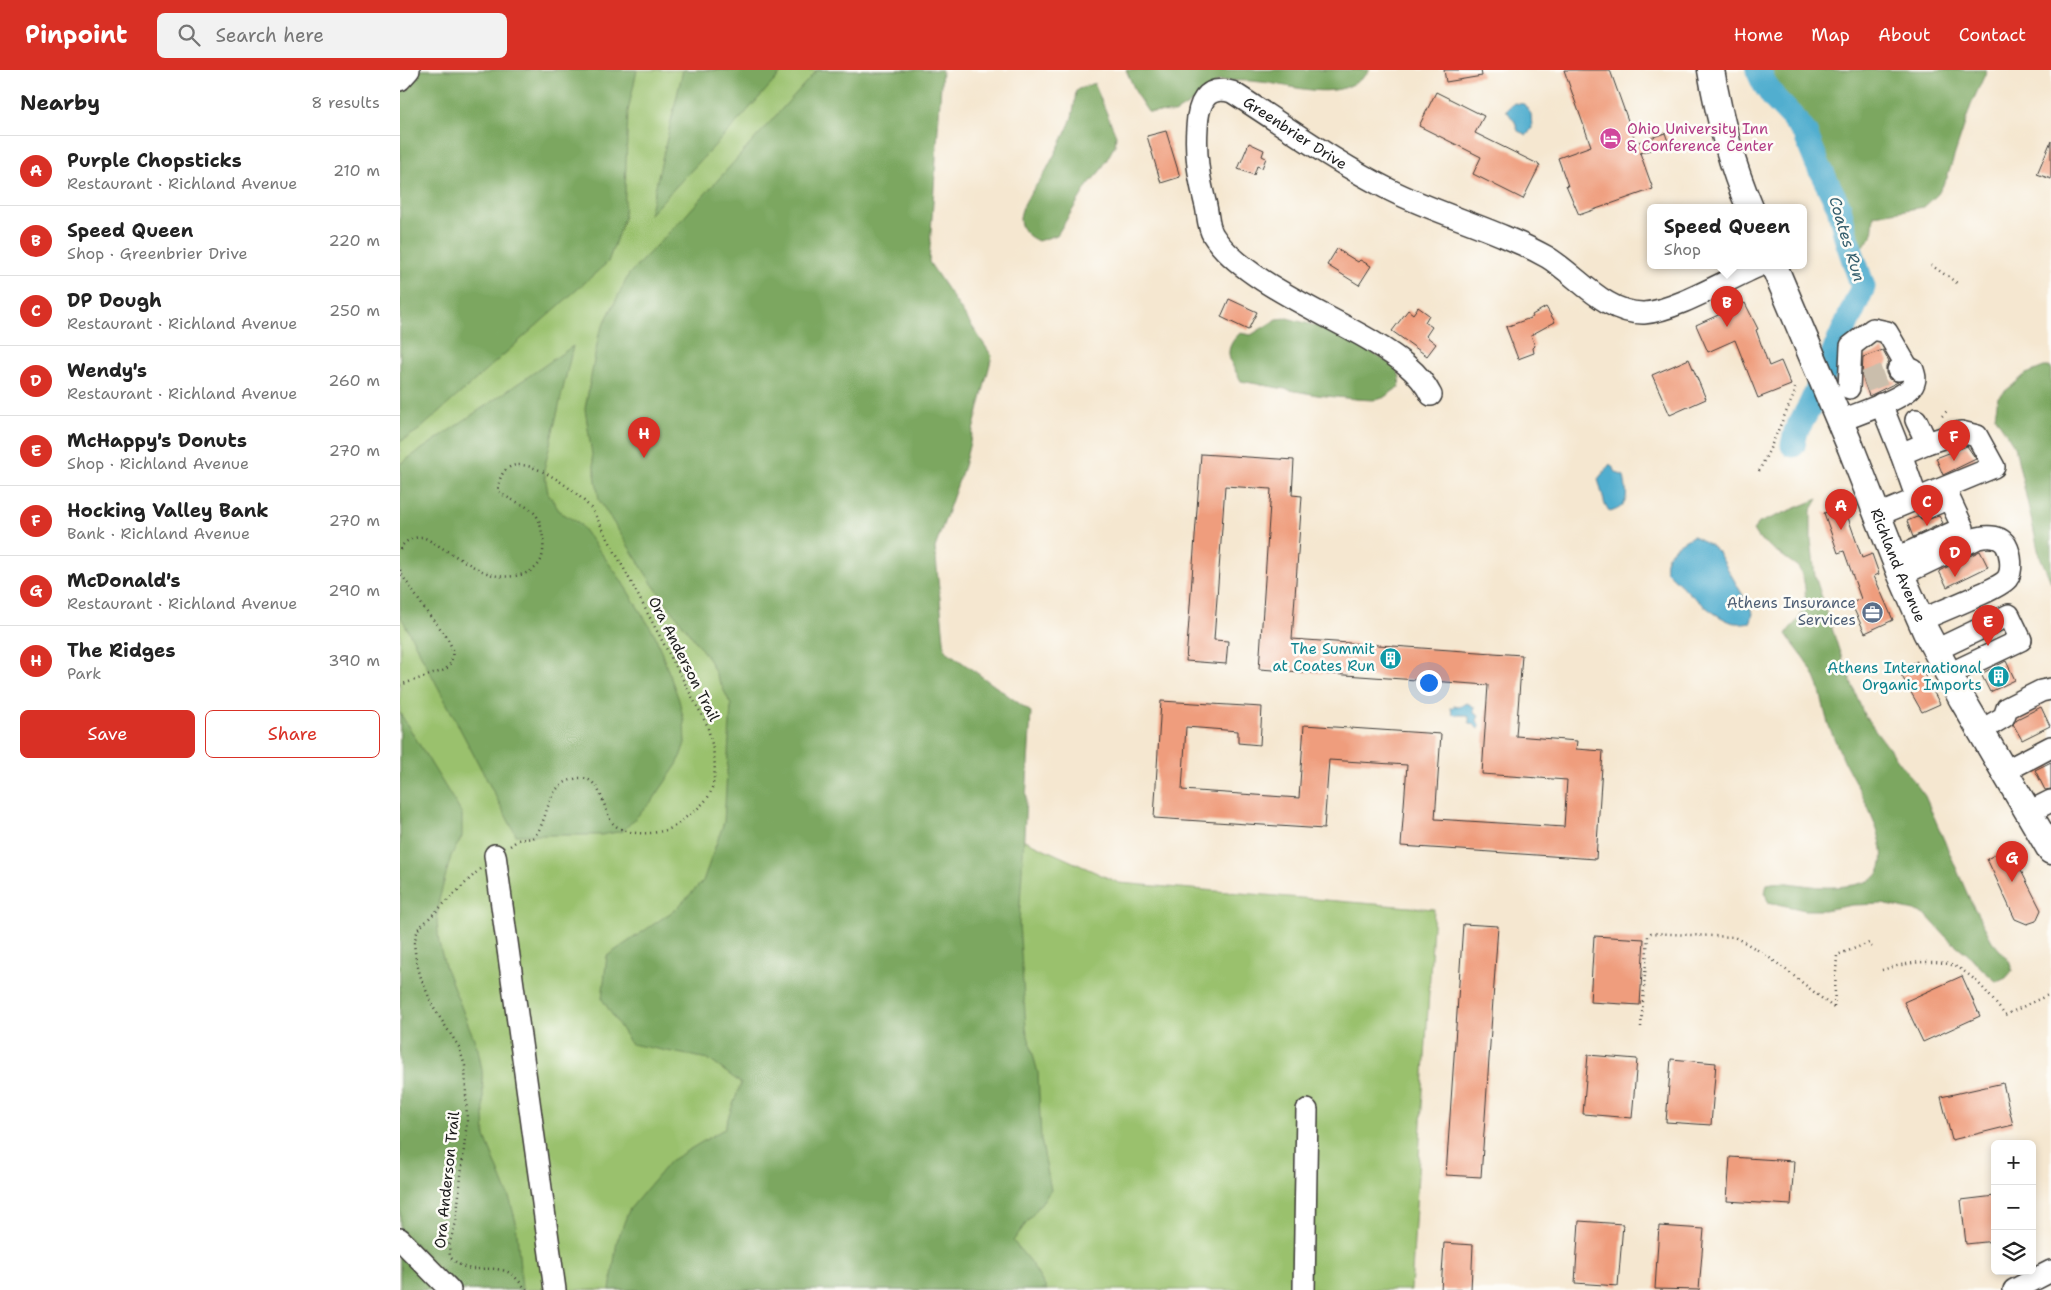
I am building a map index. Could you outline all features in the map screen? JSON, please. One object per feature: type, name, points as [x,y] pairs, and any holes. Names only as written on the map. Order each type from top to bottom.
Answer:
[{"type":"main road","points":[[1711,70],[1730,153],[1749,204]]},
{"type":"main road","name":"Richland Avenue","points":[[1775,269],[1817,369],[1847,389],[1840,421],[1897,567],[1921,620],[1980,731],[2004,771],[2040,806],[2051,851]]},
{"type":"street","points":[[400,80],[409,70]]},
{"type":"street","name":"Greenbrier Drive","points":[[1431,395],[1422,379],[1403,362],[1362,335],[1265,282],[1230,255],[1213,234],[1195,156],[1199,108],[1204,99],[1215,90],[1232,92],[1314,146],[1390,190],[1547,258],[1610,304],[1629,312],[1644,313],[1670,307],[1752,269]]},
{"type":"street","points":[[1840,421],[1902,396],[1912,387],[1916,378],[1913,370],[1902,369],[1887,332],[1873,329],[1851,346],[1847,389]]},
{"type":"street","points":[[1881,404],[1917,499]]},
{"type":"street","points":[[1916,420],[1927,443]]},
{"type":"street","points":[[1880,521],[1917,499],[1994,467],[1977,436],[1961,432],[1901,454]]},
{"type":"street","points":[[1880,521],[1950,498],[1963,528],[1897,567]]},
{"type":"street","points":[[1897,567],[1986,536],[1998,538],[2006,544],[2010,557],[2010,572],[2007,579],[1991,589],[1921,620]]},
{"type":"street","points":[[1936,650],[2009,615],[2021,640],[1949,674]]},
{"type":"street","points":[[2004,717],[2007,708],[2041,691],[2051,689]]},
{"type":"street","points":[[1980,731],[2004,717],[2051,698]]},
{"type":"street","points":[[2004,771],[2051,747]]},
{"type":"street","points":[[495,855],[555,1290]]},
{"type":"street","points":[[1304,1290],[1307,1110]]},
{"type":"street","points":[[400,1239],[450,1290]]},
{"type":"street","points":[[2014,1290],[2051,1271]]},
{"type":"path","points":[[1931,265],[1957,283]]},
{"type":"path","points":[[1759,471],[1769,453],[1771,443],[1795,388]]},
{"type":"path","points":[[1942,416],[1950,409]]},
{"type":"path","name":"Ora Anderson Trail","points":[[400,549],[402,545],[415,537],[423,537],[480,570],[494,575],[507,577],[527,572],[541,561],[543,540],[541,528],[537,516],[528,508],[506,498],[498,491],[501,475],[509,467],[517,464],[526,464],[569,487],[588,504],[598,520],[707,725],[714,751],[715,778],[711,792],[704,803],[670,828],[655,833],[641,834],[618,826],[610,820],[601,794],[592,782],[584,777],[573,779],[555,790],[545,809],[539,832],[534,838],[518,840],[495,855],[418,929],[414,943],[421,978],[433,1007],[458,1047],[465,1066],[467,1121],[456,1222],[449,1245],[450,1257],[466,1269],[502,1270],[511,1274],[526,1290]]},
{"type":"path","points":[[400,570],[402,576],[427,612],[446,634],[450,641],[452,659],[450,666],[445,670],[400,685]]},
{"type":"path","points":[[1640,1027],[1648,936],[1651,933],[1734,937],[1746,942],[1834,1008],[1836,955],[1869,943],[1873,948]]},
{"type":"path","points":[[1882,970],[1901,964],[1931,963],[1951,966],[1964,971],[2006,1014]]},
{"type":"path","points":[[2003,1018],[2006,1014],[2048,994]]},
{"type":"green space","points":[[400,70],[907,70],[884,776],[1119,883],[1434,909],[1411,1290],[400,1290]]},
{"type":"green space","points":[[420,70],[637,70],[628,111],[624,218],[608,262],[419,430],[400,442],[400,93]]},
{"type":"green space","points":[[683,70],[784,70],[649,215]]},
{"type":"green space","points":[[817,70],[942,70],[929,262],[992,356],[964,466],[935,548],[945,650],[1031,712],[1019,923],[1026,1028],[1038,1073],[1041,1139],[1051,1190],[1013,1241],[1031,1263],[1047,1290],[610,1290],[617,1241],[629,1210],[670,1161],[724,1129],[741,1083],[708,1059],[631,1044],[602,999],[607,956],[676,909],[703,881],[724,822],[731,705],[708,658],[653,585],[599,500],[585,409],[599,334],[629,274],[687,214]]},
{"type":"green space","points":[[1126,70],[1370,70],[1359,81],[1333,90],[1319,91],[1256,81],[1218,81],[1205,94],[1175,113],[1148,112],[1138,97]]},
{"type":"green space","points":[[1752,70],[1987,70],[1971,105],[1947,178],[1938,194],[1924,207],[1874,215],[1872,237],[1859,249],[1841,248],[1837,230],[1839,212],[1825,188],[1810,146],[1795,124],[1764,91]]},
{"type":"green space","points":[[1094,83],[1116,135],[1115,145],[1101,170],[1088,185],[1057,235],[1038,241],[1023,230],[1020,223],[1021,212],[1027,199],[1047,169],[1067,129],[1072,117],[1076,90]]},
{"type":"green space","points":[[1287,318],[1336,331],[1396,367],[1400,377],[1399,387],[1383,398],[1373,400],[1317,395],[1241,381],[1229,356],[1234,339],[1240,333],[1251,335],[1277,319]]},
{"type":"green space","points":[[573,346],[544,470],[548,493],[560,512],[579,523],[619,577],[655,635],[679,700],[684,721],[685,743],[678,763],[653,800],[623,831],[601,835],[516,835],[400,615],[400,464]]},
{"type":"green space","points":[[2044,367],[2051,367],[2051,582],[2039,554],[2015,447],[1995,416],[1998,397],[2026,374]]},
{"type":"green space","points":[[1818,499],[1811,511],[1811,540],[1815,576],[1840,653],[1864,715],[1925,796],[1970,900],[1992,941],[2010,962],[2012,971],[2006,978],[1997,982],[1970,956],[1947,938],[1927,916],[1919,912],[1882,904],[1805,910],[1768,902],[1765,893],[1767,884],[1784,883],[1817,887],[1854,885],[1873,879],[1881,866],[1882,852],[1879,836],[1873,819],[1829,726],[1817,681],[1786,634],[1799,618],[1804,606],[1805,586],[1801,573],[1798,567],[1758,538],[1753,530],[1759,523]]},
{"type":"green space","points":[[400,713],[462,814],[462,837],[451,856],[439,900],[437,921],[439,943],[445,966],[478,1049],[482,1070],[485,1137],[510,1200],[516,1222],[522,1290],[461,1290],[400,1229]]},
{"type":"green space","points":[[400,1252],[444,1290],[400,1290]]},
{"type":"water","points":[[1514,103],[1524,104],[1531,114],[1532,128],[1527,135],[1518,131],[1515,122],[1506,110]]},
{"type":"water","points":[[1610,464],[1617,473],[1624,476],[1626,498],[1621,506],[1610,512],[1605,505],[1598,479]]},
{"type":"water","points":[[1693,536],[1711,545],[1718,552],[1753,613],[1751,622],[1731,622],[1714,613],[1666,571],[1669,554],[1677,546]]},
{"type":"water","points":[[1467,703],[1474,707],[1474,713],[1479,716],[1477,720],[1480,727],[1478,729],[1469,723],[1467,715],[1455,715],[1452,713],[1451,708],[1454,706],[1459,707]]},
{"type":"building","points":[[1444,70],[1481,70],[1482,76],[1446,82]]},
{"type":"building","name":"Ohio University Inn & Conference Center","points":[[1564,70],[1610,70],[1636,143],[1665,133],[1669,144],[1640,153],[1653,189],[1579,215],[1566,185],[1568,186],[1558,158],[1591,146]]},
{"type":"building","points":[[1436,92],[1484,116],[1475,133],[1540,165],[1523,199],[1473,174],[1481,157],[1419,126]]},
{"type":"building","points":[[1166,131],[1180,177],[1161,183],[1147,136]]},
{"type":"building","points":[[2051,141],[2051,179],[2037,174]]},
{"type":"building","points":[[1249,143],[1264,150],[1262,156],[1266,158],[1262,168],[1257,166],[1254,175],[1238,169]]},
{"type":"building","points":[[1337,249],[1358,262],[1360,260],[1371,266],[1359,285],[1327,265]]},
{"type":"building","points":[[1229,299],[1257,312],[1248,330],[1221,317]]},
{"type":"building","points":[[1745,303],[1758,329],[1756,330],[1769,366],[1781,361],[1791,385],[1758,398],[1735,340],[1708,352],[1696,325]]},
{"type":"building","points":[[1418,307],[1429,315],[1425,322],[1432,327],[1426,336],[1436,344],[1427,356],[1392,331],[1408,310],[1413,314]]},
{"type":"building","points":[[1546,307],[1555,322],[1531,335],[1535,346],[1533,348],[1534,353],[1518,359],[1506,327],[1533,317],[1532,315]]},
{"type":"building","points":[[1883,350],[1889,361],[1886,366],[1886,373],[1889,379],[1898,382],[1869,396],[1862,376],[1863,357]]},
{"type":"building","points":[[1689,359],[1706,399],[1670,415],[1652,375]]},
{"type":"building","points":[[1967,446],[1976,459],[1943,475],[1936,458]]},
{"type":"building","name":"The Summit at Coates Run","points":[[1201,454],[1294,460],[1292,495],[1302,496],[1292,639],[1522,655],[1516,736],[1577,741],[1576,749],[1603,751],[1596,859],[1401,846],[1407,765],[1329,760],[1324,829],[1154,818],[1161,701],[1262,707],[1260,745],[1238,743],[1238,731],[1186,727],[1182,790],[1299,798],[1304,725],[1441,734],[1435,819],[1564,827],[1567,780],[1482,774],[1488,685],[1259,669],[1271,489],[1225,486],[1214,640],[1228,641],[1226,664],[1186,661]]},
{"type":"building","points":[[1844,506],[1862,558],[1872,554],[1879,574],[1874,576],[1893,620],[1865,633],[1851,603],[1861,599],[1844,551],[1838,553],[1824,513]]},
{"type":"building","points":[[1939,516],[1943,523],[1913,537],[1907,521],[1917,517],[1925,520]]},
{"type":"building","points":[[1980,551],[1988,567],[1947,587],[1939,571]]},
{"type":"building","points":[[1917,661],[1940,704],[1922,712],[1899,671]]},
{"type":"building","name":"Athens International Organic Imports","points":[[2006,661],[2015,680],[1990,692],[1981,674]]},
{"type":"building","points":[[2041,707],[2050,726],[2022,740],[2013,724],[2017,719]]},
{"type":"building","points":[[2051,762],[2051,789],[2045,790],[2035,770]]},
{"type":"building","points":[[2009,847],[2041,910],[2036,921],[2027,924],[2015,919],[1987,859]]},
{"type":"building","points":[[1463,924],[1498,926],[1481,1177],[1446,1175]]},
{"type":"building","points":[[1594,936],[1644,939],[1640,1005],[1590,1002]]},
{"type":"building","points":[[1962,976],[1980,1016],[1923,1042],[1904,1002]]},
{"type":"building","points":[[1588,1055],[1637,1059],[1632,1118],[1583,1114]]},
{"type":"building","points":[[1671,1059],[1716,1063],[1711,1125],[1666,1122]]},
{"type":"building","points":[[2003,1083],[2013,1125],[1952,1140],[1941,1097]]},
{"type":"building","points":[[1730,1157],[1794,1161],[1791,1205],[1727,1201]]},
{"type":"building","points":[[1991,1196],[1991,1241],[1966,1244],[1961,1200]]},
{"type":"building","points":[[1579,1221],[1623,1224],[1618,1286],[1575,1283]]},
{"type":"building","points":[[1659,1226],[1704,1229],[1699,1290],[1655,1289]]},
{"type":"building","points":[[1444,1243],[1473,1245],[1471,1290],[1441,1290]]},
{"type":"waterway","name":"Coates Run","points":[[1758,70],[1774,98],[1805,133],[1817,163],[1839,207],[1846,237],[1863,287],[1810,406],[1796,431],[1793,445]]},
{"type":"tunnel","points":[[1864,382],[1896,370]]},
{"type":"place","name":"Ohio University Inn & Conference Center","points":[[1611,138]]},
{"type":"place","name":"Speed Queen","points":[[1727,327]]},
{"type":"place","name":"The Ridges","points":[[644,458]]},
{"type":"place","name":"Hocking Valley Bank","points":[[1954,461]]},
{"type":"place","name":"DP Dough","points":[[1927,526]]},
{"type":"place","name":"Purple Chopsticks","points":[[1841,530]]},
{"type":"place","name":"Wendy's","points":[[1955,577]]},
{"type":"place","name":"Athens Insurance Services","points":[[1872,612]]},
{"type":"place","name":"McHappy's Donuts","points":[[1988,646]]},
{"type":"place","name":"The Summit at Coates Run","points":[[1391,658]]},
{"type":"place","name":"Athens International Organic Imports","points":[[1998,677]]},
{"type":"place","name":"McDonald's","points":[[2012,882]]}]
